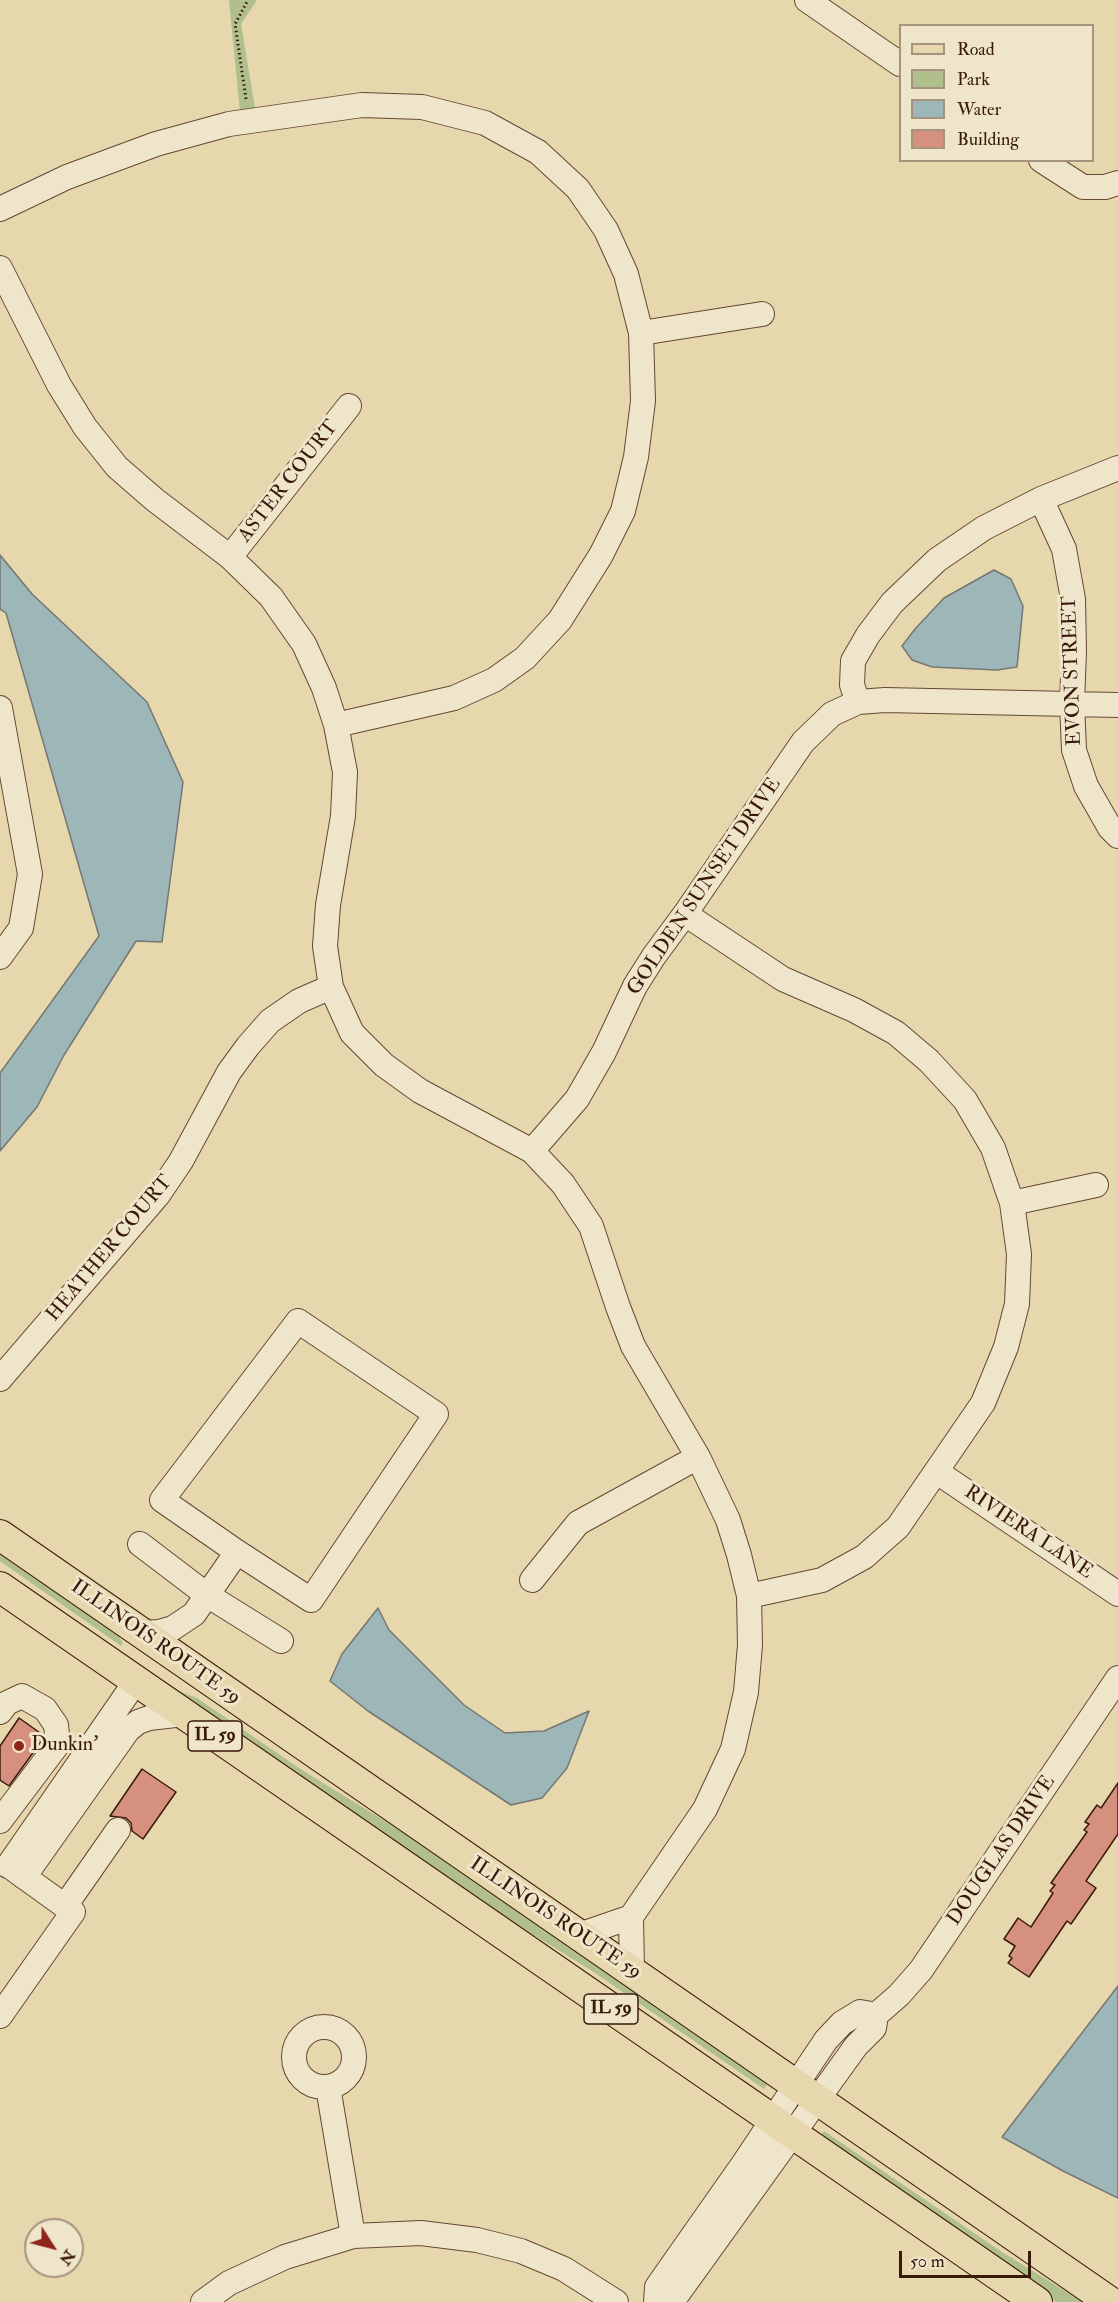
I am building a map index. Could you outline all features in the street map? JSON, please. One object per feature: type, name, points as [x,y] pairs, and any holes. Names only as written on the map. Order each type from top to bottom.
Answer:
[{"type":"main road","name":"ILLINOIS ROUTE 59","points":[[0,1535],[1110,2302]]},
{"type":"main road","name":"IL 59","points":[[0,1587],[1037,2302]]},
{"type":"main road","points":[[136,1681],[174,1656]]},
{"type":"street","points":[[807,0],[899,63]]},
{"type":"street","points":[[0,209],[67,177],[156,144],[229,124],[362,105],[422,107],[485,123],[538,152],[578,189],[606,230],[626,274],[641,333],[643,402],[636,457],[623,511],[601,555],[560,620],[525,658],[494,680],[454,698],[336,724]]},
{"type":"street","points":[[1044,162],[1083,187],[1105,187],[1118,183]]},
{"type":"street","points":[[0,268],[59,384],[85,427],[117,467],[155,500],[230,557],[271,597],[304,644],[324,688],[336,724],[345,772],[343,816],[328,904],[325,946],[331,987],[352,1033],[384,1065],[420,1091],[532,1151],[563,1184],[591,1226],[633,1346],[698,1457],[728,1520],[740,1555],[748,1596],[750,1645],[747,1692],[733,1749],[705,1809],[631,1917],[632,1971]]},
{"type":"street","points":[[641,333],[762,314]]},
{"type":"street","name":"ASTER COURT","points":[[230,557],[349,406]]},
{"type":"street","points":[[858,702],[852,685],[853,661],[868,635],[892,603],[937,560],[984,528],[1041,499],[1118,468]]},
{"type":"street","name":"EVON STREET","points":[[1041,499],[1064,549],[1073,599],[1074,651],[1071,703],[1074,750],[1086,786],[1110,828],[1118,836]]},
{"type":"street","name":"GOLDEN SUNSET DRIVE","points":[[532,1151],[578,1099],[604,1052],[635,986],[654,956],[804,741],[832,714],[858,702],[885,700],[1118,705]]},
{"type":"street","points":[[0,708],[30,874],[21,928],[0,957]]},
{"type":"street","points":[[685,914],[783,979],[854,1010],[896,1033],[929,1061],[965,1100],[993,1148],[1012,1203],[1018,1254],[1017,1304],[1006,1347],[983,1403],[898,1527],[864,1557],[822,1580],[748,1596]]},
{"type":"street","name":"HEATHER COURT","points":[[0,1379],[158,1196],[181,1161],[229,1072],[248,1046],[270,1021],[299,1002],[331,987]]},
{"type":"street","points":[[1012,1203],[1096,1185]]},
{"type":"street","points":[[298,1321],[436,1414],[311,1600],[237,1552],[162,1500],[298,1321]]},
{"type":"street","points":[[532,1580],[578,1523],[698,1457]]},
{"type":"street","name":"RIVIERA LANE","points":[[937,1472],[1118,1594]]},
{"type":"street","points":[[140,1544],[200,1604],[281,1641]]},
{"type":"street","points":[[141,1633],[173,1628],[200,1604],[237,1552]]},
{"type":"street","points":[[174,1656],[191,1631],[200,1604]]},
{"type":"street","name":"DOUGLAS DRIVE","points":[[668,2302],[674,2299],[807,2092],[826,2040],[842,2023],[860,2012],[876,2015],[899,1995],[921,1970],[1118,1678]]},
{"type":"street","points":[[11,1868],[136,1681]]},
{"type":"street","points":[[0,1712],[7,1702],[22,1696],[45,1709],[56,1725],[58,1744],[0,1821]]},
{"type":"street","points":[[11,1868],[128,1730],[138,1722],[149,1718],[184,1714]]},
{"type":"street","points":[[65,1906],[118,1830]]},
{"type":"street","points":[[0,2016],[74,1912],[11,1868]]},
{"type":"street","points":[[579,1935],[631,1917]]},
{"type":"street","points":[[328,2088],[353,2236]]},
{"type":"street","name":"DOUGLAS DRIVE","points":[[656,2302],[657,2287],[782,2128]]},
{"type":"street","points":[[203,2302],[229,2283],[285,2258],[353,2236],[421,2233],[477,2240],[521,2251],[564,2269],[616,2302]]},
{"type":"path","points":[[246,99],[235,24],[248,0]]},
{"type":"green space","points":[[229,0],[257,0],[241,24],[255,108],[240,112]]},
{"type":"green space","points":[[0,1551],[117,1634],[123,1643],[121,1646],[0,1561]]},
{"type":"green space","points":[[174,1689],[197,1698],[302,1770],[468,1872],[759,2074],[767,2085],[764,2089],[592,1971],[473,1897]]},
{"type":"green space","points":[[824,2131],[1002,2252],[1083,2302],[1056,2302],[839,2153],[821,2135]]},
{"type":"water","points":[[0,555],[32,594],[147,702],[183,782],[162,942],[136,941],[64,1055],[37,1107],[0,1151],[0,1073],[99,936],[6,613],[0,609]]},
{"type":"water","points":[[994,570],[1011,579],[1023,606],[1017,667],[997,670],[932,667],[912,660],[902,646],[915,629],[944,598]]},
{"type":"water","points":[[378,1608],[389,1630],[464,1705],[505,1733],[544,1731],[589,1711],[567,1768],[542,1798],[511,1805],[368,1711],[330,1681],[342,1654]]},
{"type":"water","points":[[1118,1986],[1118,2198],[1002,2137]]},
{"type":"building","points":[[19,1718],[43,1735],[43,1739],[9,1786],[0,1780],[0,1746]]},
{"type":"building","points":[[142,1769],[176,1792],[143,1839],[132,1831],[131,1823],[126,1818],[110,1816]]},
{"type":"building","points":[[1118,1783],[1118,1834],[1086,1881],[1096,1888],[1071,1924],[1067,1921],[1029,1977],[1008,1963],[1015,1946],[1004,1939],[1018,1918],[1031,1927],[1053,1893],[1050,1891],[1055,1885],[1051,1883],[1087,1832],[1084,1830],[1089,1824],[1085,1822],[1097,1805],[1101,1808]]},
{"type":"place","name":"Dunkin'","points":[[19,1746]]}]
